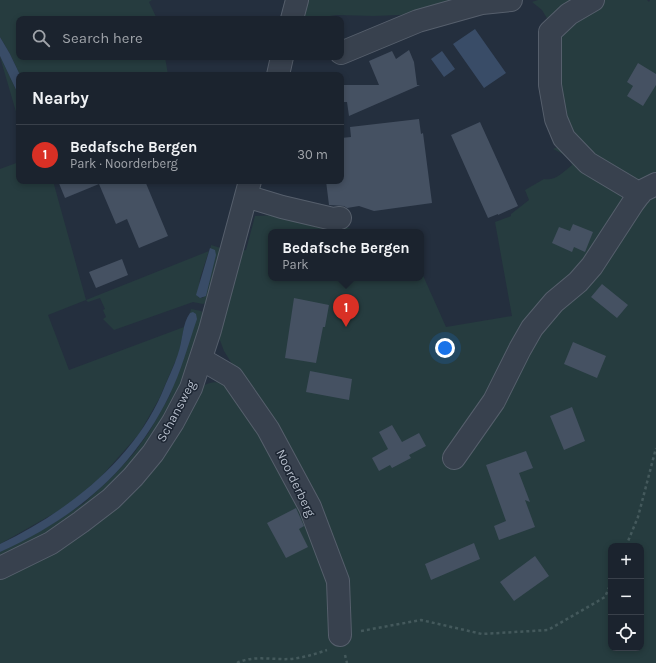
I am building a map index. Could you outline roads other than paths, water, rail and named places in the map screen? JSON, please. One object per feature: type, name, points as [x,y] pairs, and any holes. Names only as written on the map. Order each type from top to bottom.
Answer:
[{"type":"street","points":[[293,16],[297,0]]},
{"type":"street","points":[[344,52],[418,22],[482,2],[511,0]]},
{"type":"street","points":[[454,458],[494,401],[532,328],[554,302],[578,282],[592,266],[633,203],[648,189],[588,162],[564,138],[556,119],[550,85],[550,32],[569,14],[593,0]]},
{"type":"street","points":[[279,72],[281,60]]},
{"type":"street","points":[[248,188],[282,207],[333,219],[340,218]]},
{"type":"street","name":"Schansweg","points":[[0,568],[51,543],[81,522],[111,499],[133,477],[153,453],[173,422],[191,388],[210,330],[248,188]]},
{"type":"street","name":"Noorderberg","points":[[200,361],[208,363],[232,376],[268,429],[310,507],[338,581],[340,635]]},
{"type":"water","points":[[475,29],[506,73],[484,88],[453,44]]},
{"type":"water","points":[[0,37],[19,72],[16,72],[16,90],[0,56]]},
{"type":"water","points":[[442,51],[455,69],[444,77],[431,59]]},
{"type":"water","points":[[210,248],[215,250],[216,255],[206,296],[200,298],[196,295]]},
{"type":"water","points":[[193,312],[196,314],[197,319],[177,378],[154,423],[138,447],[99,489],[77,507],[53,524],[0,552],[0,544],[49,517],[72,501],[115,462],[134,441],[149,418],[162,393],[180,349],[185,322],[190,313]]},
{"type":"place","name":"Bedafsche Bergen","points":[[346,327]]}]
